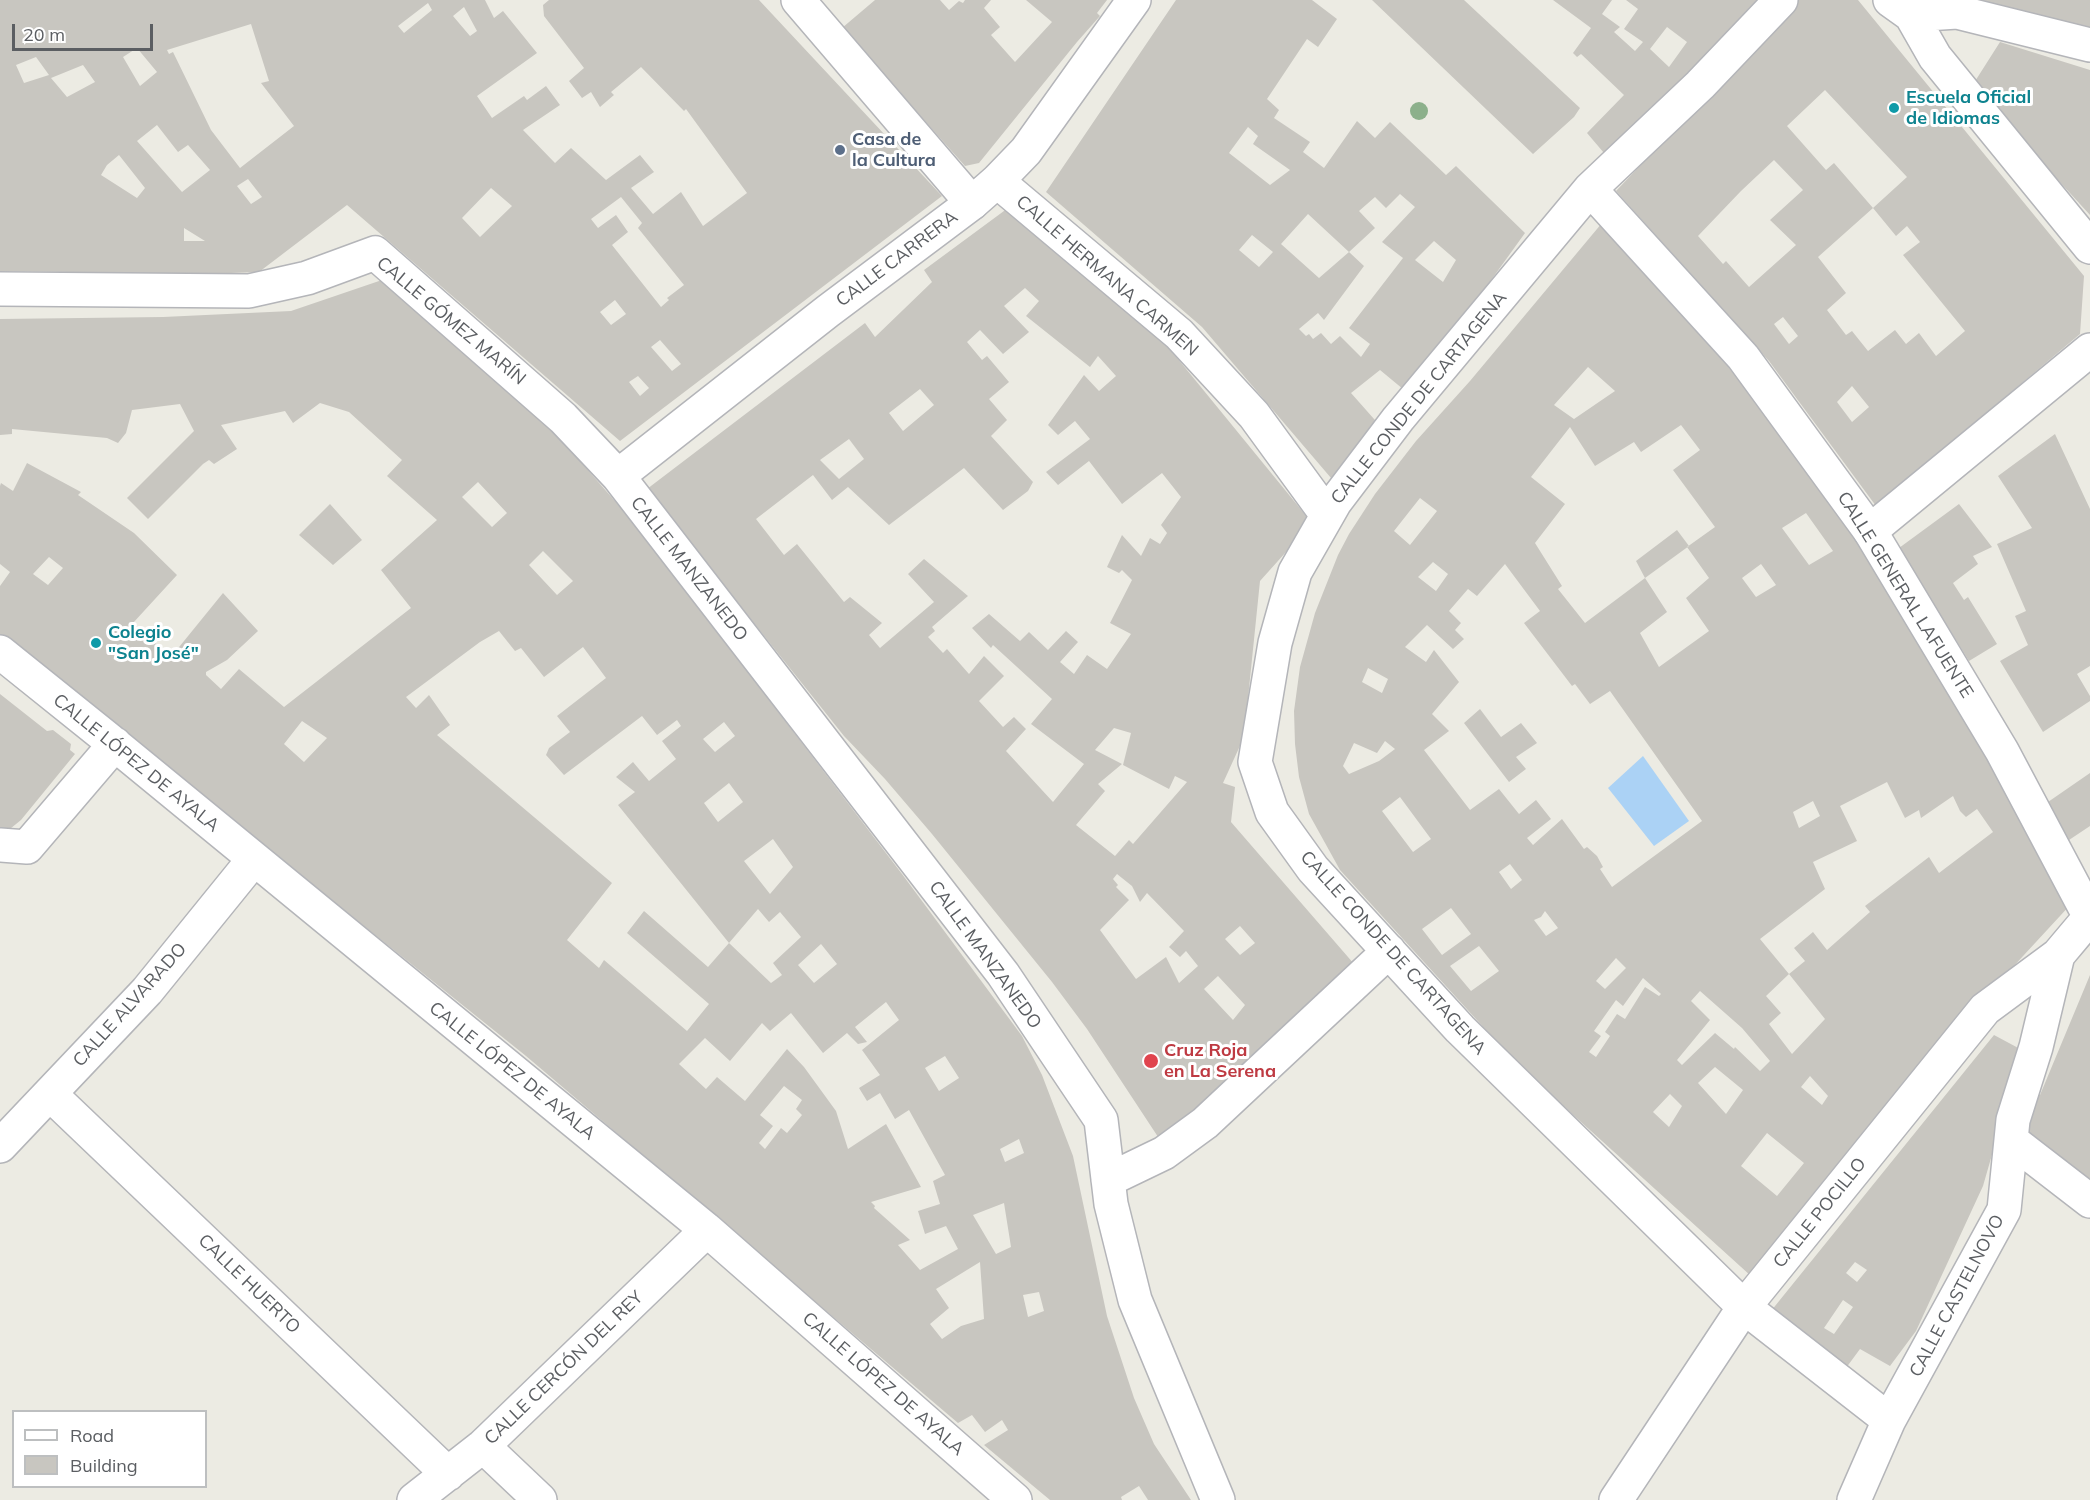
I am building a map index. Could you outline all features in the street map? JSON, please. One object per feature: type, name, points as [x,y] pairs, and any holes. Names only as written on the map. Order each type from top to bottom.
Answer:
[{"type":"street","points":[[798,0],[972,203]]},
{"type":"street","name":"CALLE CARRERA","points":[[618,476],[828,311],[972,203],[997,181],[1026,151],[1134,0]]},
{"type":"street","name":"CALLE CONDE DE CARTAGENA","points":[[1781,0],[1700,85],[1590,189],[1398,419],[1335,502],[1295,572],[1275,643],[1255,762],[1272,812],[1313,869],[1460,1029],[1744,1307],[1889,1420]]},
{"type":"street","points":[[1901,8],[1957,12],[2090,45]]},
{"type":"street","points":[[1901,8],[1935,57],[2090,247]]},
{"type":"street","name":"CALLE HERMANA CARMEN","points":[[997,181],[1179,334],[1254,415],[1328,514]]},
{"type":"street","name":"CALLE GENERAL LAFUENTE","points":[[1590,189],[1743,357],[1870,531],[2002,751],[2090,917]]},
{"type":"street","name":"CALLE GÓMEZ MARÍN","points":[[0,289],[249,291],[307,278],[375,254],[563,417],[618,476]]},
{"type":"street","points":[[1870,531],[2090,350]]},
{"type":"street","name":"CALLE MANZANEDO","points":[[618,476],[1003,974],[1101,1120],[1111,1204],[1135,1300],[1218,1500]]},
{"type":"street","name":"CALLE LÓPEZ DE AYALA","points":[[0,652],[707,1230],[1015,1500]]},
{"type":"street","points":[[0,845],[27,847],[115,744]]},
{"type":"street","name":"CALLE ALVARADO","points":[[0,1146],[147,991],[254,859]]},
{"type":"street","name":"CALLE CASTELNOVO","points":[[1854,1500],[1889,1420],[2004,1210],[2013,1120],[2036,1047],[2058,955],[2090,917]]},
{"type":"street","points":[[1108,1180],[1164,1153],[1205,1123],[1389,951]]},
{"type":"street","name":"CALLE POCILLO","points":[[1616,1500],[1744,1307],[1985,1009],[2058,955]]},
{"type":"street","name":"CALLE HUERTO","points":[[50,1094],[448,1474]]},
{"type":"street","points":[[2011,1140],[2090,1201]]},
{"type":"street","name":"CALLE CERCÓN DEL REY","points":[[414,1500],[483,1446],[707,1230]]},
{"type":"street","points":[[483,1446],[540,1500]]},
{"type":"water","points":[[1643,756],[1689,821],[1654,846],[1608,788]]},
{"type":"building","points":[[0,0],[485,0],[494,18],[503,11],[537,53],[477,96],[492,118],[524,96],[527,100],[546,86],[560,105],[523,130],[555,163],[571,148],[606,180],[640,155],[654,172],[631,188],[653,214],[681,192],[703,226],[747,193],[686,109],[684,111],[641,67],[611,92],[614,95],[600,107],[591,92],[582,98],[569,81],[584,68],[544,16],[543,5],[549,0],[759,0],[942,196],[620,441],[347,205],[259,272],[204,274],[0,271]],"holes":[[[428,3],[432,10],[404,33],[398,26]],[[464,7],[477,31],[470,36],[453,16]],[[251,24],[269,81],[261,83],[294,126],[240,168],[211,130],[173,52],[169,54],[167,50]],[[137,48],[157,72],[140,86],[123,57]],[[36,57],[49,75],[24,83],[16,65]],[[83,65],[95,82],[67,97],[51,78]],[[157,125],[178,152],[188,145],[210,170],[182,192],[137,141]],[[119,155],[145,188],[137,198],[101,175],[107,165]],[[248,179],[262,197],[251,204],[237,186]],[[491,188],[512,206],[480,237],[462,218]],[[621,197],[642,223],[638,228],[684,285],[667,298],[669,300],[661,307],[612,245],[628,232],[616,215],[598,228],[591,219]],[[184,228],[205,241],[184,241]],[[615,300],[626,314],[611,325],[600,312]],[[660,340],[681,364],[672,371],[651,347]],[[638,376],[649,388],[640,396],[629,382]]]},
{"type":"building","points":[[875,0],[940,0],[949,10],[959,1],[963,3],[965,0],[991,0],[984,8],[1000,27],[991,35],[1015,62],[1052,22],[1026,0],[1107,0],[1097,13],[1100,16],[979,163],[965,166],[842,28]]},
{"type":"building","points":[[1176,0],[1312,0],[1337,19],[1318,47],[1307,39],[1267,99],[1279,110],[1274,118],[1310,142],[1303,152],[1324,168],[1357,121],[1375,138],[1390,122],[1446,175],[1456,166],[1525,233],[1409,394],[1380,370],[1351,393],[1382,428],[1337,485],[1202,327],[1046,192]],"holes":[[[1248,127],[1258,136],[1253,144],[1290,170],[1270,185],[1229,153]],[[1400,194],[1415,207],[1382,242],[1403,258],[1349,328],[1370,344],[1361,357],[1340,336],[1331,344],[1321,333],[1313,339],[1299,329],[1318,313],[1324,320],[1364,266],[1349,252],[1375,228],[1359,211],[1375,197],[1386,208]],[[1308,214],[1349,252],[1319,278],[1281,244]],[[1252,235],[1273,252],[1259,267],[1239,250]],[[1434,241],[1456,260],[1443,282],[1415,260]]]},
{"type":"building","points":[[1372,0],[1464,0],[1580,108],[1574,117],[1533,154]]},
{"type":"building","points":[[1553,0],[1612,0],[1602,14],[1620,27],[1614,32],[1635,51],[1643,42],[1624,29],[1638,9],[1626,0],[1765,0],[1687,82],[1604,153],[1587,133],[1624,95],[1581,54],[1577,57],[1573,53],[1591,28]],"holes":[[[1667,27],[1687,42],[1669,67],[1650,49]]]},
{"type":"building","points":[[1798,0],[1858,0],[2084,276],[2080,334],[1876,506],[1769,361],[1616,191]],"holes":[[[1825,90],[1907,177],[1873,208],[1834,163],[1826,170],[1787,126]],[[1774,160],[1803,190],[1770,220],[1796,245],[1749,287],[1726,261],[1723,264],[1698,236]],[[1873,208],[1896,236],[1907,226],[1920,242],[1903,255],[1965,331],[1936,356],[1919,333],[1906,344],[1895,330],[1868,351],[1852,331],[1846,335],[1827,310],[1846,293],[1818,257]],[[1783,317],[1798,336],[1789,344],[1774,324]],[[1852,386],[1869,407],[1852,422],[1837,402]]]},
{"type":"building","points":[[1956,0],[2090,0],[2090,41]]},
{"type":"building","points":[[2000,42],[2090,70],[2090,215],[1972,86]]},
{"type":"building","points":[[1008,208],[1133,308],[1178,359],[1312,523],[1260,581],[1244,737],[1223,783],[1235,787],[1231,822],[1361,972],[1164,1146],[1087,1029],[1052,982],[932,834],[844,736],[647,489],[865,323],[875,337],[932,282],[924,270]],"holes":[[[1025,288],[1039,301],[1026,316],[1090,367],[1098,356],[1116,376],[1099,391],[1084,375],[1048,425],[1058,435],[1075,421],[1090,439],[1046,472],[1058,485],[1089,461],[1122,504],[1162,473],[1181,497],[1161,525],[1167,533],[1160,544],[1150,538],[1141,556],[1122,535],[1107,567],[1119,573],[1122,570],[1132,580],[1110,623],[1131,634],[1107,669],[1087,655],[1074,674],[1060,662],[1078,642],[1066,631],[1048,650],[1029,632],[1020,641],[989,614],[972,628],[991,648],[993,645],[1052,699],[1031,724],[1084,764],[1053,802],[1006,751],[1026,729],[1014,717],[1003,727],[979,701],[1004,676],[984,656],[969,674],[947,649],[943,653],[928,637],[935,631],[932,627],[968,596],[924,559],[908,574],[934,602],[880,648],[869,635],[882,623],[850,597],[844,602],[797,544],[784,555],[756,519],[813,475],[832,500],[848,487],[889,525],[964,468],[1003,510],[1028,491],[1033,482],[991,436],[1007,420],[989,399],[1009,382],[987,356],[982,360],[967,342],[980,330],[1003,354],[1029,332],[1004,306]],[[920,389],[934,405],[903,431],[889,413]],[[849,439],[864,459],[839,479],[820,460]],[[1114,728],[1131,733],[1123,765],[1169,789],[1175,776],[1187,782],[1133,844],[1129,840],[1115,856],[1076,825],[1105,791],[1098,784],[1122,764],[1095,750]],[[1117,874],[1132,886],[1140,902],[1147,893],[1184,931],[1169,947],[1180,957],[1186,951],[1198,966],[1179,983],[1166,957],[1136,979],[1100,930],[1129,900],[1116,887],[1118,885],[1113,879]],[[1240,926],[1255,943],[1240,955],[1225,939]],[[1218,976],[1245,1005],[1233,1020],[1204,989]]]},
{"type":"building","points":[[1602,223],[1702,334],[1770,418],[1847,524],[1921,637],[2072,903],[1988,994],[1751,1276],[1517,1064],[1340,870],[1309,814],[1299,777],[1294,711],[1300,667],[1315,613],[1338,555],[1375,494],[1416,441],[1470,381]],"holes":[[[1588,367],[1615,391],[1574,419],[1554,405]],[[1681,425],[1700,450],[1673,470],[1715,527],[1687,547],[1709,578],[1686,598],[1709,631],[1659,667],[1640,633],[1667,612],[1645,578],[1585,623],[1558,589],[1562,586],[1535,543],[1565,504],[1531,477],[1570,427],[1595,466],[1634,442],[1641,452]],[[1420,498],[1437,511],[1410,545],[1394,531]],[[1806,513],[1833,551],[1809,565],[1782,528]],[[1433,562],[1448,574],[1436,591],[1418,577]],[[1505,564],[1540,611],[1524,623],[1572,686],[1575,684],[1590,704],[1610,691],[1702,821],[1612,887],[1600,869],[1603,867],[1597,856],[1587,847],[1584,849],[1562,819],[1533,845],[1527,838],[1551,819],[1536,800],[1519,814],[1499,789],[1470,810],[1424,750],[1449,731],[1432,714],[1459,682],[1434,650],[1426,662],[1405,647],[1427,625],[1453,649],[1464,639],[1455,630],[1461,623],[1449,611],[1468,589],[1477,596]],[[1761,564],[1776,585],[1756,597],[1742,578]],[[1368,668],[1388,679],[1382,693],[1362,682]],[[1385,741],[1395,749],[1379,761],[1349,774],[1343,766],[1354,743],[1377,753]],[[1887,782],[1905,818],[1919,810],[1921,818],[1953,796],[1960,811],[1966,817],[1977,809],[1993,832],[1939,873],[1929,857],[1865,906],[1870,912],[1827,950],[1813,932],[1794,948],[1805,961],[1789,974],[1760,939],[1825,889],[1813,862],[1857,841],[1840,806]],[[1400,797],[1431,839],[1413,852],[1382,811]],[[1813,801],[1820,816],[1799,828],[1793,812]],[[1510,864],[1522,880],[1511,889],[1499,872]],[[1451,908],[1471,934],[1442,955],[1422,929]],[[1545,911],[1558,928],[1546,936],[1534,920],[1541,917]],[[1479,946],[1499,971],[1471,991],[1450,966]],[[1616,958],[1626,968],[1605,989],[1596,981]],[[1789,974],[1825,1019],[1792,1054],[1769,1024],[1781,1013],[1766,996]],[[1643,978],[1661,994],[1659,996],[1645,987],[1625,1019],[1617,1014],[1605,1032],[1610,1036],[1596,1057],[1589,1052],[1601,1036],[1594,1031],[1616,1000],[1623,1006]],[[1700,991],[1742,1028],[1770,1061],[1760,1071],[1735,1047],[1734,1049],[1715,1033],[1682,1065],[1677,1060],[1710,1020],[1691,1001]],[[1715,1067],[1743,1090],[1726,1114],[1698,1083]],[[1810,1076],[1828,1096],[1822,1105],[1801,1087]],[[1670,1094],[1682,1106],[1669,1127],[1653,1112]],[[1767,1133],[1804,1163],[1777,1196],[1741,1166]]]},
{"type":"building","points":[[382,280],[546,422],[634,523],[902,874],[1022,1036],[1042,1075],[1073,1156],[1107,1316],[1134,1398],[1154,1444],[1191,1500],[1148,1500],[1139,1486],[1121,1497],[1122,1500],[1050,1500],[984,1445],[1008,1430],[1002,1420],[985,1432],[972,1415],[958,1423],[526,1056],[0,634],[0,586],[10,572],[0,564],[0,486],[1,483],[13,491],[27,463],[81,492],[78,495],[134,533],[177,575],[133,623],[171,657],[223,593],[258,631],[227,660],[206,672],[206,675],[221,689],[239,669],[284,707],[411,608],[381,570],[437,520],[387,476],[402,460],[349,412],[320,403],[293,423],[285,411],[221,425],[237,449],[214,464],[209,460],[203,464],[148,519],[127,498],[194,431],[180,404],[132,410],[126,433],[118,443],[107,438],[12,429],[12,434],[0,435],[0,319],[163,317],[291,311]],"holes":[[[478,482],[507,513],[492,527],[462,497]],[[543,551],[573,581],[557,595],[529,565]],[[49,557],[63,568],[48,585],[33,574]],[[499,631],[515,651],[521,648],[544,677],[583,647],[606,678],[557,716],[570,732],[549,748],[546,755],[564,775],[642,716],[657,735],[677,720],[681,726],[662,741],[676,759],[649,781],[633,762],[616,777],[635,792],[618,805],[729,943],[708,967],[644,911],[627,933],[709,1004],[687,1031],[604,960],[599,968],[567,940],[612,883],[437,735],[450,725],[429,695],[416,708],[406,697],[480,642]],[[302,721],[327,738],[304,762],[284,744]],[[724,722],[735,736],[715,752],[703,739]],[[729,783],[743,802],[718,822],[704,803]],[[773,839],[793,867],[770,894],[744,861]],[[758,909],[769,922],[780,912],[801,937],[773,963],[782,975],[771,983],[729,943]],[[821,944],[837,964],[814,983],[798,965]],[[886,1002],[899,1020],[862,1050],[880,1075],[859,1088],[867,1101],[880,1093],[895,1119],[909,1110],[945,1175],[933,1181],[940,1204],[918,1211],[925,1234],[946,1226],[958,1249],[920,1270],[898,1245],[910,1240],[874,1208],[871,1202],[921,1187],[886,1124],[848,1149],[836,1111],[804,1067],[787,1049],[745,1101],[717,1077],[706,1089],[679,1064],[705,1038],[730,1061],[762,1023],[770,1031],[791,1013],[823,1053],[847,1033],[858,1044],[867,1042],[855,1027]],[[945,1056],[959,1078],[939,1091],[925,1068]],[[784,1086],[802,1100],[796,1109],[802,1115],[787,1133],[781,1128],[765,1149],[759,1143],[773,1126],[760,1115]],[[1019,1139],[1024,1153],[1005,1162],[1000,1149]],[[1004,1203],[1011,1247],[996,1254],[973,1215]],[[980,1262],[984,1319],[961,1326],[942,1339],[930,1324],[949,1308],[936,1289]],[[1039,1292],[1044,1311],[1028,1317],[1023,1295]]]},
{"type":"building","points":[[2055,434],[2090,509],[2090,666],[2077,674],[2090,696],[2090,701],[2043,732],[2000,661],[2028,645],[2015,616],[2026,611],[1997,544],[2032,528],[1998,476]]},
{"type":"building","points":[[330,504],[362,540],[333,565],[299,535]]},
{"type":"building","points":[[1959,504],[1992,547],[1973,556],[1978,564],[1953,583],[1964,600],[1968,597],[1997,644],[1969,661],[1899,548]]},
{"type":"building","points":[[1677,530],[1689,546],[1645,578],[1636,561]]},
{"type":"building","points":[[0,694],[47,731],[53,730],[71,744],[70,750],[75,754],[21,820],[0,837]]},
{"type":"building","points":[[1480,709],[1501,737],[1521,723],[1537,743],[1516,757],[1526,769],[1509,782],[1464,723]]},
{"type":"building","points":[[2090,773],[2090,826],[2069,840],[2048,802]]},
{"type":"building","points":[[2090,975],[2090,1186],[2024,1134],[2037,1094],[2040,1095]]},
{"type":"building","points":[[1994,1035],[2022,1050],[1983,1186],[1916,1331],[1890,1366],[1860,1349],[1846,1368],[1771,1311]],"holes":[[[1855,1262],[1867,1270],[1857,1282],[1846,1273]],[[1843,1300],[1853,1307],[1834,1334],[1824,1328]]]},
{"type":"place","name":"Escuela Oficial de Idiomas","points":[[1894,108]]},
{"type":"place","name":"Casa de la Cultura","points":[[840,150]]},
{"type":"place","name":"Colegio \"San José\"","points":[[96,643]]},
{"type":"place","name":"Cruz Roja en La Serena","points":[[1151,1061]]}]
